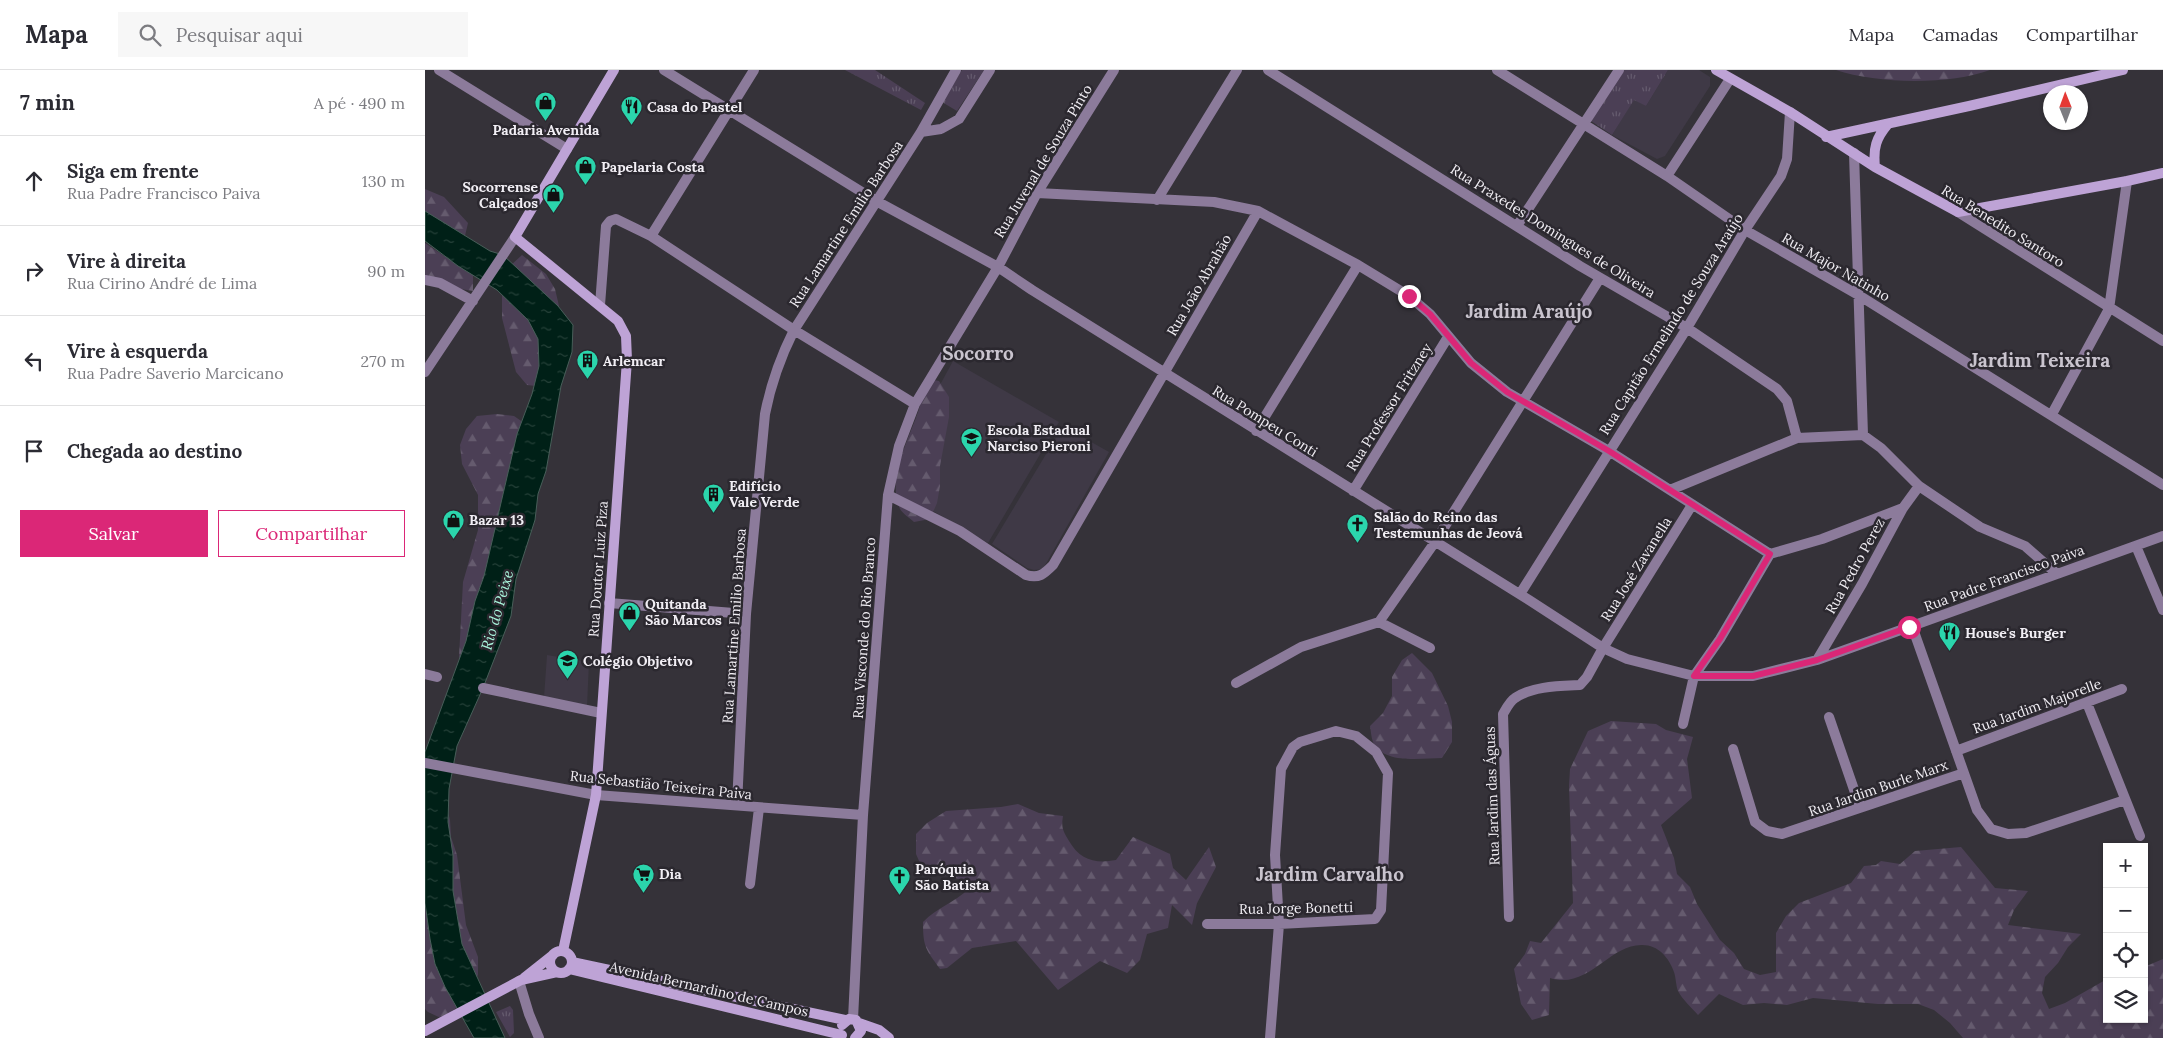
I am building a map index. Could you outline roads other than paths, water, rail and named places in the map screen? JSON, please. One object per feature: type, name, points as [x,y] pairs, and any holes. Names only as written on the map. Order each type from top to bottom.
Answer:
[{"type":"street","points":[[439,70],[567,149]]},
{"type":"street","points":[[425,372],[513,240],[614,70]]},
{"type":"street","name":"Rua Pompeu Conti","points":[[664,70],[878,202],[998,267],[1256,432],[1520,594]]},
{"type":"street","points":[[651,236],[754,70]]},
{"type":"street","name":"Rua Lamartine Emilio Barbosa","points":[[737,805],[746,614],[765,414],[779,361],[795,330],[878,202],[956,70]]},
{"type":"street","points":[[921,132],[941,129],[959,119],[990,70]]},
{"type":"street","name":"Rua Juvenal de Souza Pinto","points":[[998,267],[1037,193],[1114,70]]},
{"type":"street","points":[[1157,200],[1237,70]]},
{"type":"street","name":"Rua Praxedes Domingues de Oliveira","points":[[1268,70],[1600,278],[1687,328],[1777,389],[1787,401],[1797,438]]},
{"type":"street","name":"Rua Major Natinho","points":[[1497,70],[1667,176],[1745,230],[1860,296],[2163,485]]},
{"type":"street","points":[[1517,226],[1619,70]]},
{"type":"street","name":"Rua Benedito Santoro","points":[[1716,70],[1790,112],[1875,167],[1958,212],[2109,309],[2163,341]]},
{"type":"street","points":[[1826,137],[2123,70]]},
{"type":"street","points":[[1667,176],[1730,79]]},
{"type":"street","name":"Rua Capitão Ermelindo de Souza Araújo","points":[[1520,594],[1687,328],[1745,230],[1781,176],[1787,159],[1790,112]]},
{"type":"street","points":[[1875,167],[1877,137],[1888,124]]},
{"type":"street","points":[[1854,154],[1863,435]]},
{"type":"street","points":[[1958,212],[2163,173]]},
{"type":"street","points":[[2052,414],[2109,309],[2127,181]]},
{"type":"street","points":[[1037,193],[1214,202],[1257,211],[1358,265],[1409,296],[1430,314],[1471,363],[1507,392],[1609,451],[1770,554]]},
{"type":"street","name":"Rua João Abrahão","points":[[888,495],[961,531],[1026,575],[1035,578],[1043,575],[1053,565],[1257,211]]},
{"type":"street","points":[[600,305],[606,226],[610,221],[622,220],[651,236],[795,330],[915,404]]},
{"type":"street","name":"Rua Doutor Luiz Piza","points":[[513,240],[600,305],[618,321],[626,336],[627,360],[596,795],[558,953]]},
{"type":"street","points":[[1256,432],[1358,265]]},
{"type":"street","name":"Rua Visconde do Rio Branco","points":[[852,1021],[863,815],[888,495],[899,446],[915,404],[998,267]]},
{"type":"street","points":[[1236,683],[1301,647],[1379,622],[1435,542],[1600,278]]},
{"type":"street","points":[[425,280],[440,283],[475,299]]},
{"type":"street","name":"Rua Professor Fritzney","points":[[1353,492],[1448,337]]},
{"type":"street","points":[[1670,490],[1797,438],[1863,435],[1881,448],[1919,486],[1981,527],[2025,546],[2057,574]]},
{"type":"street","name":"Rua Pedro Perez","points":[[1817,660],[1862,584],[1903,508],[1919,486]]},
{"type":"street","name":"Rua José Zavanella","points":[[1603,648],[1692,505]]},
{"type":"street","points":[[1683,724],[1694,676],[1720,639],[1770,554],[1823,539],[1903,508]]},
{"type":"street","name":"Rua Padre Francisco Paiva","points":[[1520,594],[1603,648],[1627,659],[1694,676],[1753,676],[1817,660],[2163,536]]},
{"type":"street","points":[[2136,546],[2163,610]]},
{"type":"street","points":[[609,603],[746,614]]},
{"type":"street","points":[[1379,622],[1430,648]]},
{"type":"street","name":"Rua Jardim Burle Marx","points":[[1733,749],[1755,822],[1767,831],[1782,834],[1964,773],[1959,750],[1912,626]]},
{"type":"street","name":"Rua Jardim das Águas","points":[[1509,917],[1503,714],[1513,699],[1531,691],[1552,686],[1580,685],[1587,677],[1603,648]]},
{"type":"street","points":[[425,674],[437,677]]},
{"type":"street","points":[[483,688],[601,713]]},
{"type":"street","name":"Rua Jardim Majorelle","points":[[1959,750],[2122,689]]},
{"type":"street","points":[[2087,703],[2139,836]]},
{"type":"street","points":[[1829,717],[1861,807]]},
{"type":"street","name":"Rua Jorge Bonetti","points":[[1207,924],[1279,924],[1375,919],[1381,910],[1388,773],[1375,752],[1356,736],[1336,731],[1300,742],[1293,747],[1281,769],[1275,855],[1279,924]]},
{"type":"street","name":"Rua Sebastião Teixeira Paiva","points":[[425,763],[596,795],[863,815]]},
{"type":"street","points":[[1964,773],[1977,810],[1991,829],[2008,834],[2026,833],[2125,800]]},
{"type":"street","points":[[750,884],[759,808]]},
{"type":"street","points":[[1270,1038],[1279,924]]},
{"type":"street","points":[[557,972],[550,962],[558,953]]},
{"type":"street","points":[[425,1031],[520,980],[558,953],[569,954],[570,966],[565,972],[520,980]]},
{"type":"street","name":"Avenida Bernardino de Campos","points":[[570,966],[852,1021],[879,1030],[889,1038]]},
{"type":"street","name":"Avenida Bernardino de Campos","points":[[570,966],[852,1037]]},
{"type":"street","points":[[520,980],[529,1014],[539,1038]]},
{"type":"street","points":[[852,1021],[861,1031],[852,1037],[841,1027],[852,1021]]},
{"type":"water","name":"Rio do Peixe","points":[[425,211],[490,251],[503,255],[558,306],[573,325],[572,352],[561,386],[546,471],[538,494],[535,520],[516,579],[511,616],[483,688],[457,746],[449,789],[448,822],[453,855],[453,891],[462,944],[505,1038],[474,1038],[445,987],[435,964],[425,903],[425,752],[466,641],[475,601],[484,576],[517,434],[532,394],[539,366],[538,339],[528,320],[497,290],[458,266],[425,241]]},
{"type":"place","name":"Padaria Avenida","points":[[546,121]]},
{"type":"place","name":"Casa do Pastel","points":[[631,126]]},
{"type":"place","name":"Papelaria Costa","points":[[585,186]]},
{"type":"place","name":"Socorrense Calçados","points":[[554,214]]},
{"type":"place","name":"Arlemcar","points":[[587,380]]},
{"type":"place","name":"Escola Estadual Narciso Pieroni","points":[[971,457]]},
{"type":"place","name":"Edifício Vale Verde","points":[[713,513]]},
{"type":"place","name":"Bazar 13","points":[[453,539]]},
{"type":"place","name":"Salão do Reino das Testemunhas de Jeová","points":[[1358,544]]},
{"type":"place","name":"Quitanda São Marcos","points":[[629,631]]},
{"type":"place","name":"House's Burger","points":[[1949,652]]},
{"type":"place","name":"Colégio Objetivo","points":[[567,680]]},
{"type":"place","name":"Dia","points":[[643,893]]},
{"type":"place","name":"Paróquia São Batista","points":[[899,896]]},
{"type":"district","name":"Jardim Araújo","points":[[1529,311]]},
{"type":"district","name":"Socorro","points":[[978,353]]},
{"type":"district","name":"Jardim Teixeira","points":[[2040,360]]},
{"type":"district","name":"Jardim Carvalho","points":[[1330,874]]}]
